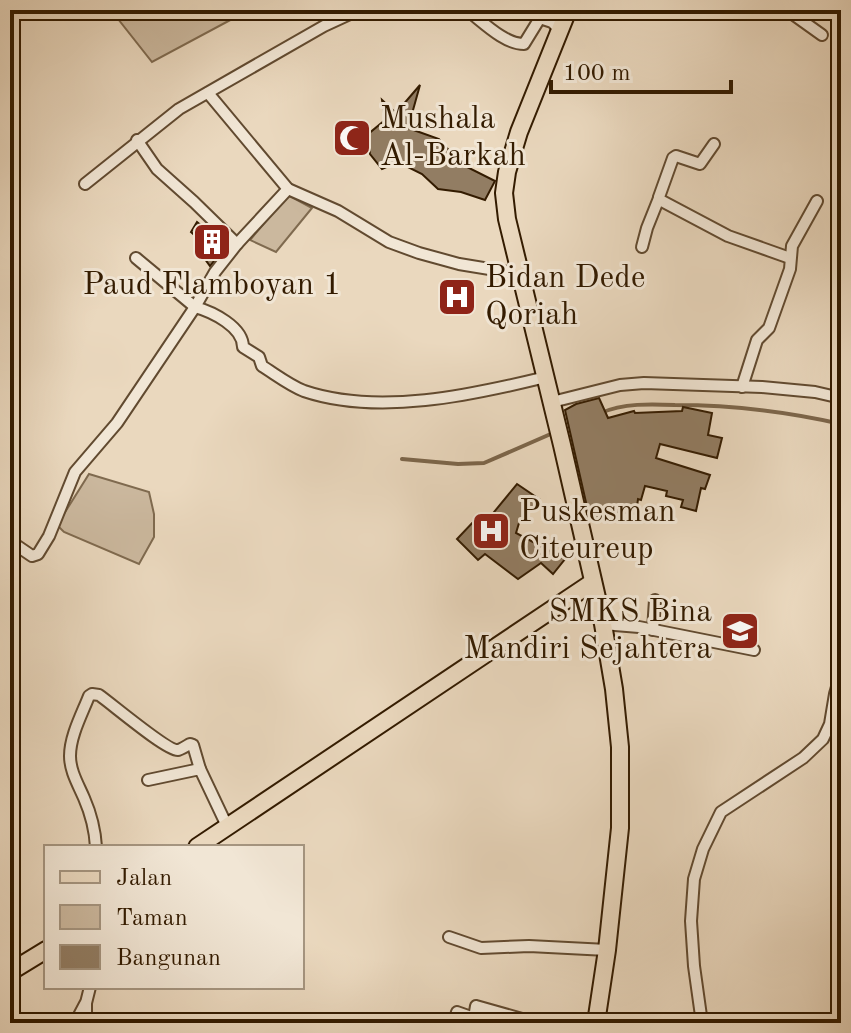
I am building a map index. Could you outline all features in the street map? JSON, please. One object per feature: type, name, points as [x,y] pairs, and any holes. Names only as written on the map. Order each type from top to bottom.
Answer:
[{"type":"main road","points":[[568,10],[519,132],[505,182],[507,219],[603,624],[614,689],[621,791],[616,877],[596,1023]]},
{"type":"main road","points":[[200,845],[593,582]]},
{"type":"main road","points":[[10,972],[44,951]]},
{"type":"street","points":[[85,184],[179,109],[354,10]]},
{"type":"street","points":[[467,10],[505,38],[519,44],[524,44],[540,18],[552,22],[560,30]]},
{"type":"street","points":[[787,10],[822,35]]},
{"type":"street","points":[[208,93],[288,189],[338,211],[389,242],[419,253],[459,264],[520,274]]},
{"type":"street","points":[[137,140],[157,169],[237,244]]},
{"type":"street","points":[[642,247],[673,158],[676,156],[700,164],[714,144]]},
{"type":"street","points":[[10,541],[32,556],[38,554],[49,536],[75,472],[117,423],[215,272],[288,189]]},
{"type":"street","points":[[659,198],[728,236],[790,258]]},
{"type":"street","points":[[742,387],[757,340],[769,328],[790,269],[792,246],[817,201]]},
{"type":"street","points":[[136,258],[195,307],[207,310],[235,329],[243,341],[243,347],[259,357],[262,366],[303,390],[354,402],[414,401],[479,394],[546,377]]},
{"type":"street","points":[[552,406],[629,383],[762,387],[841,398]]},
{"type":"street","points":[[653,630],[655,600]]},
{"type":"street","points":[[603,624],[653,630],[754,650]]},
{"type":"street","points":[[702,1023],[691,921],[694,879],[703,849],[721,812],[803,758],[823,739],[830,724],[841,673]]},
{"type":"street","points":[[96,845],[95,829],[72,771],[70,755],[72,740],[92,694],[99,695],[174,749],[193,745],[200,769],[227,826]]},
{"type":"street","points":[[148,780],[200,769]]},
{"type":"street","points":[[449,937],[481,948],[529,946],[607,950]]},
{"type":"street","points":[[86,1023],[90,989]]},
{"type":"street","points":[[75,1023],[86,1003]]},
{"type":"street","points":[[454,1023],[457,1012],[474,1018],[476,1006],[536,1023]]},
{"type":"green space","points":[[111,10],[249,10],[152,62]]},
{"type":"green space","points":[[288,195],[312,208],[276,252],[250,240]]},
{"type":"green space","points":[[89,474],[149,492],[154,514],[154,537],[139,564],[64,532],[57,525]]},
{"type":"building","points":[[420,85],[408,128],[439,139],[461,164],[495,181],[485,200],[438,189],[422,174],[398,162],[382,169],[370,154],[367,135],[385,120],[382,100],[396,113]]},
{"type":"building","name":"Paud Flamboyan 1","points":[[197,222],[226,246],[210,266],[202,255],[208,247],[191,232]]},
{"type":"building","points":[[599,398],[608,418],[634,411],[682,411],[683,407],[712,413],[708,435],[722,438],[717,458],[660,444],[656,458],[710,475],[705,489],[701,488],[696,511],[681,507],[683,500],[666,496],[667,491],[645,486],[641,500],[638,499],[636,514],[615,512],[615,517],[590,520],[565,410]]},
{"type":"building","name":"Puskesman Citeureup","points":[[517,484],[539,499],[519,523],[516,533],[565,559],[553,574],[541,563],[518,579],[485,554],[478,560],[457,539],[475,520],[481,528]]},
{"type":"waterway","points":[[601,413],[637,405],[718,406],[779,412],[841,424]]},
{"type":"waterway","points":[[402,459],[484,463],[553,433]]},
{"type":"place","name":"Mushala Al-Barkah","points":[[352,138]]},
{"type":"place","name":"Paud Flamboyan 1","points":[[212,242]]},
{"type":"place","name":"Bidan Dede Qoriah","points":[[457,297]]},
{"type":"place","name":"Puskesman Citeureup","points":[[491,531]]},
{"type":"place","name":"SMKS Bina Mandiri Sejahtera","points":[[740,631]]}]
